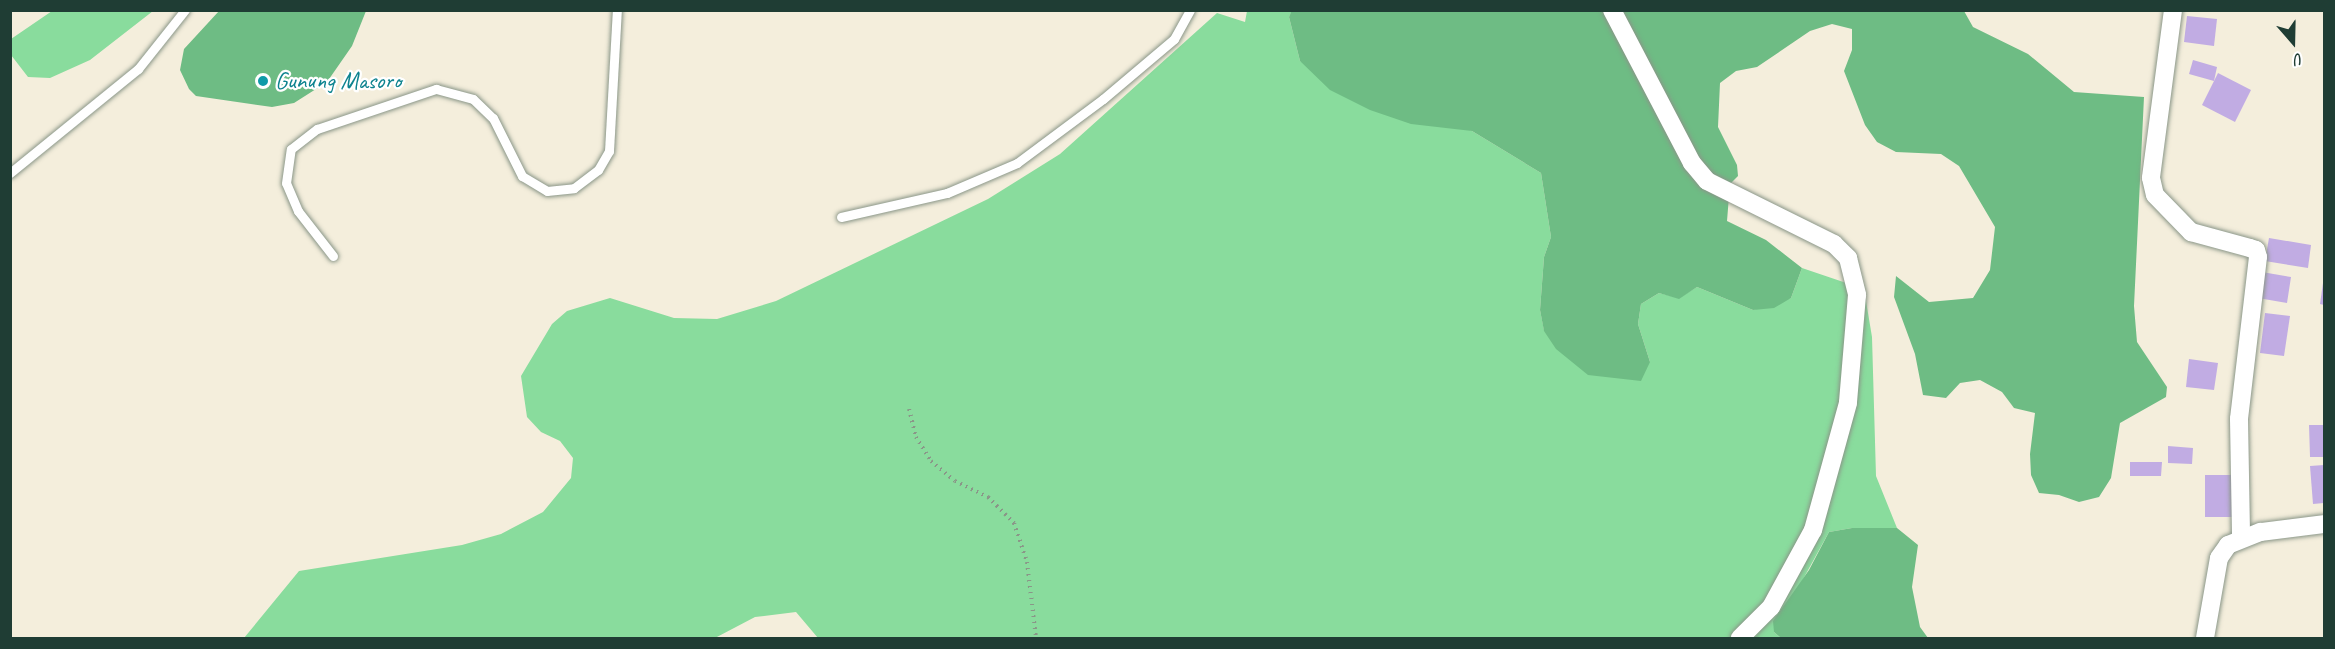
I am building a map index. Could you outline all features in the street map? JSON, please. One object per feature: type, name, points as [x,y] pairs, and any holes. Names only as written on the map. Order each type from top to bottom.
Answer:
[{"type":"street","points":[[1612,10],[1692,163],[1707,181],[1834,244],[1848,258],[1857,295],[1848,404],[1813,530],[1771,607],[1740,639]]},
{"type":"street","points":[[2173,10],[2151,178],[2156,195],[2191,232],[2256,250],[2258,257],[2239,419],[2241,538]]},
{"type":"street","points":[[2205,639],[2219,558],[2228,545],[2241,538],[2325,524]]},
{"type":"lane","points":[[10,173],[138,69],[185,10]]},
{"type":"lane","points":[[333,256],[298,211],[286,183],[291,149],[317,129],[436,89],[473,99],[494,118],[522,176],[547,191],[574,188],[598,170],[609,152],[617,10]]},
{"type":"lane","points":[[841,217],[947,193],[1017,163],[1103,99],[1174,39],[1190,10]]},
{"type":"path","points":[[909,409],[916,437],[931,461],[955,481],[988,497],[1014,523],[1027,562],[1036,639]]},
{"type":"green space","points":[[1292,10],[1964,11],[1973,27],[2028,54],[2074,92],[2144,97],[2134,306],[2137,342],[2167,387],[2166,397],[2120,423],[2111,478],[2099,497],[2079,502],[2059,495],[2039,493],[2031,475],[2030,454],[2035,413],[2014,408],[2002,392],[1980,380],[1960,383],[1946,398],[1923,395],[1915,354],[1894,297],[1896,276],[1929,302],[1973,298],[1990,270],[1995,227],[1959,166],[1941,154],[1896,152],[1877,142],[1865,125],[1844,71],[1852,50],[1852,29],[1832,24],[1810,31],[1757,67],[1736,71],[1720,83],[1718,127],[1737,165],[1738,176],[1730,184],[1727,221],[1766,240],[1802,268],[1791,298],[1774,308],[1753,310],[1697,287],[1679,299],[1659,293],[1641,304],[1638,324],[1650,362],[1641,381],[1588,375],[1556,349],[1544,331],[1540,310],[1544,257],[1551,237],[1541,173],[1472,131],[1411,124],[1370,110],[1330,90],[1300,61],[1289,17]]},
{"type":"green space","points":[[52,11],[153,11],[90,60],[50,78],[28,77],[11,55],[11,39]]},
{"type":"green space","points":[[219,11],[366,11],[352,46],[327,82],[294,103],[272,107],[196,96],[189,89],[180,70],[184,49]]},
{"type":"green space","points":[[1247,11],[1292,11],[1289,17],[1300,61],[1472,131],[1541,173],[1551,237],[1544,257],[1540,310],[1544,330],[1650,362],[1638,324],[1641,304],[1659,293],[1679,298],[1697,287],[1753,310],[1791,298],[1802,268],[1864,289],[1872,337],[1876,476],[1897,528],[1852,528],[1829,532],[1774,632],[1781,638],[818,638],[796,612],[755,617],[715,638],[244,638],[299,571],[462,545],[501,534],[543,512],[571,478],[573,458],[560,441],[541,432],[527,417],[521,376],[552,324],[567,311],[610,298],[674,318],[717,319],[776,301],[988,199],[1060,154],[1217,13],[1245,22]]},
{"type":"green space","points":[[1852,528],[1897,528],[1918,545],[1912,587],[1920,627],[1928,638],[1781,638],[1774,632],[1773,621],[1809,570],[1829,532]]},
{"type":"building","points":[[2187,16],[2217,19],[2214,46],[2184,42]]},
{"type":"building","points":[[2193,60],[2217,67],[2214,81],[2189,74]]},
{"type":"building","points":[[2218,73],[2251,90],[2235,122],[2202,105]]},
{"type":"building","points":[[2269,238],[2311,245],[2308,268],[2265,261]]},
{"type":"building","points":[[2262,272],[2291,277],[2287,303],[2258,298]]},
{"type":"building","points":[[2324,283],[2324,305],[2320,304]]},
{"type":"building","points":[[2265,313],[2290,316],[2284,356],[2260,353]]},
{"type":"building","points":[[2189,359],[2218,363],[2214,390],[2186,387]]},
{"type":"building","points":[[2309,425],[2324,425],[2324,457],[2310,457]]},
{"type":"building","points":[[2168,446],[2193,448],[2192,464],[2168,463]]},
{"type":"building","points":[[2130,462],[2162,462],[2161,476],[2130,476]]},
{"type":"building","points":[[2324,465],[2324,503],[2313,504],[2310,466]]},
{"type":"building","points":[[2205,475],[2237,475],[2237,517],[2205,517]]},
{"type":"place","name":"Gunung Masoro","points":[[263,81]]}]
